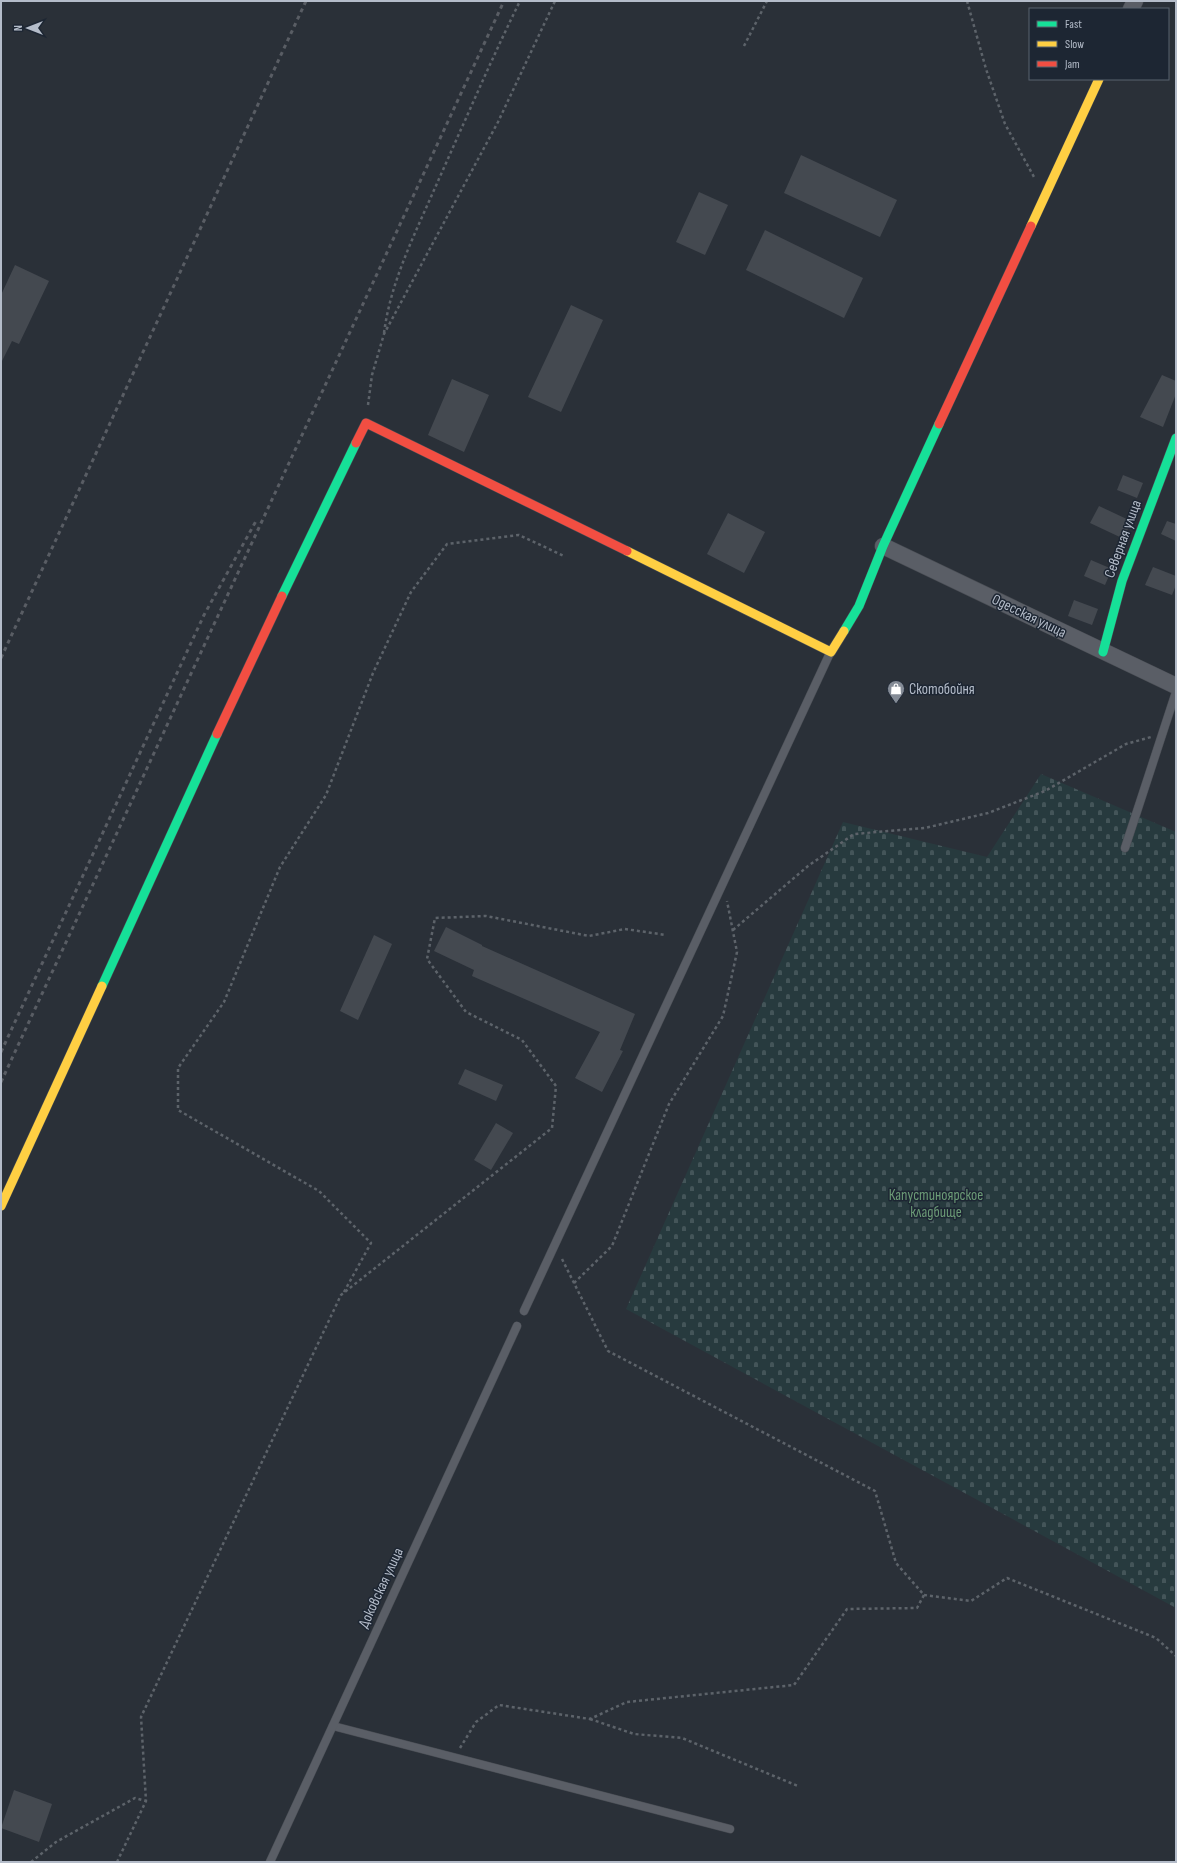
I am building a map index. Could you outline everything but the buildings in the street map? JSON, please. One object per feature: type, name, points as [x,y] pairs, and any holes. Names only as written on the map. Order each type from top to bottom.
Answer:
[{"type":"street","points":[[1,1206],[264,632],[366,423],[830,652],[859,606],[883,546],[1099,80]]},
{"type":"street","name":"Северная улица","points":[[1103,652],[1122,581],[1176,438]]},
{"type":"street","name":"Одесская улица","points":[[883,546],[1176,686]]},
{"type":"lane","points":[[524,1311],[724,885],[830,652]]},
{"type":"lane","points":[[1125,848],[1176,692]]},
{"type":"lane","name":"Доковская улица","points":[[270,1862],[517,1326]]},
{"type":"lane","points":[[333,1726],[730,1829]]},
{"type":"path","points":[[366,423],[372,375],[384,334],[387,307],[405,256],[492,60],[520,1]]},
{"type":"path","points":[[384,334],[498,122],[554,1]]},
{"type":"path","points":[[744,46],[767,1]]},
{"type":"path","points":[[967,1],[986,69],[1005,124],[1045,197]]},
{"type":"path","points":[[117,1862],[146,1801],[141,1717],[342,1294],[371,1243],[319,1191],[178,1110],[178,1068],[224,1002],[280,867],[326,795],[373,673],[411,592],[447,544],[519,535],[564,556]]},
{"type":"path","points":[[733,930],[808,866],[854,834],[925,828],[988,813],[1045,791],[1126,744],[1163,733]]},
{"type":"path","points":[[574,1283],[612,1246],[669,1104],[723,1016],[737,952],[724,885]]},
{"type":"path","points":[[342,1294],[552,1128],[556,1086],[522,1040],[466,1012],[427,959],[435,918],[486,916],[589,936],[626,929],[666,935]]},
{"type":"path","points":[[555,1246],[608,1351],[875,1491],[896,1563],[924,1595],[971,1601],[1007,1578],[1156,1638],[1176,1656]]},
{"type":"path","points":[[590,1719],[627,1702],[794,1685],[847,1609],[917,1608],[924,1595]]},
{"type":"path","points":[[455,1757],[476,1722],[500,1705],[590,1719],[634,1734],[682,1738],[798,1786]]},
{"type":"path","points":[[31,1862],[56,1842],[135,1798],[146,1801]]},
{"type":"green space","name":"Капустиноярское кладбище","points":[[1041,774],[1176,832],[1176,1608],[626,1309],[843,822],[987,857]]},
{"type":"railway","points":[[1,658],[306,1]]},
{"type":"railway","points":[[1,1082],[504,1]]},
{"type":"railway","points":[[1,1052],[204,615],[256,521]]},
{"type":"traffic: fast","points":[[844,631],[859,606],[883,546],[939,424]]},
{"type":"traffic: fast","points":[[1103,652],[1122,581],[1176,438]]},
{"type":"traffic: fast","points":[[282,596],[356,443]]},
{"type":"traffic: fast","points":[[102,986],[217,734]]},
{"type":"traffic: slow","points":[[1031,226],[1099,80]]},
{"type":"traffic: slow","points":[[627,551],[831,652],[844,631]]},
{"type":"traffic: slow","points":[[1,1206],[102,986]]},
{"type":"traffic: jam","points":[[939,424],[1031,226]]},
{"type":"traffic: jam","points":[[356,443],[366,423],[627,551]]},
{"type":"traffic: jam","points":[[217,734],[282,596]]},
{"type":"place","name":"Скотобойня","points":[[896,704]]}]
